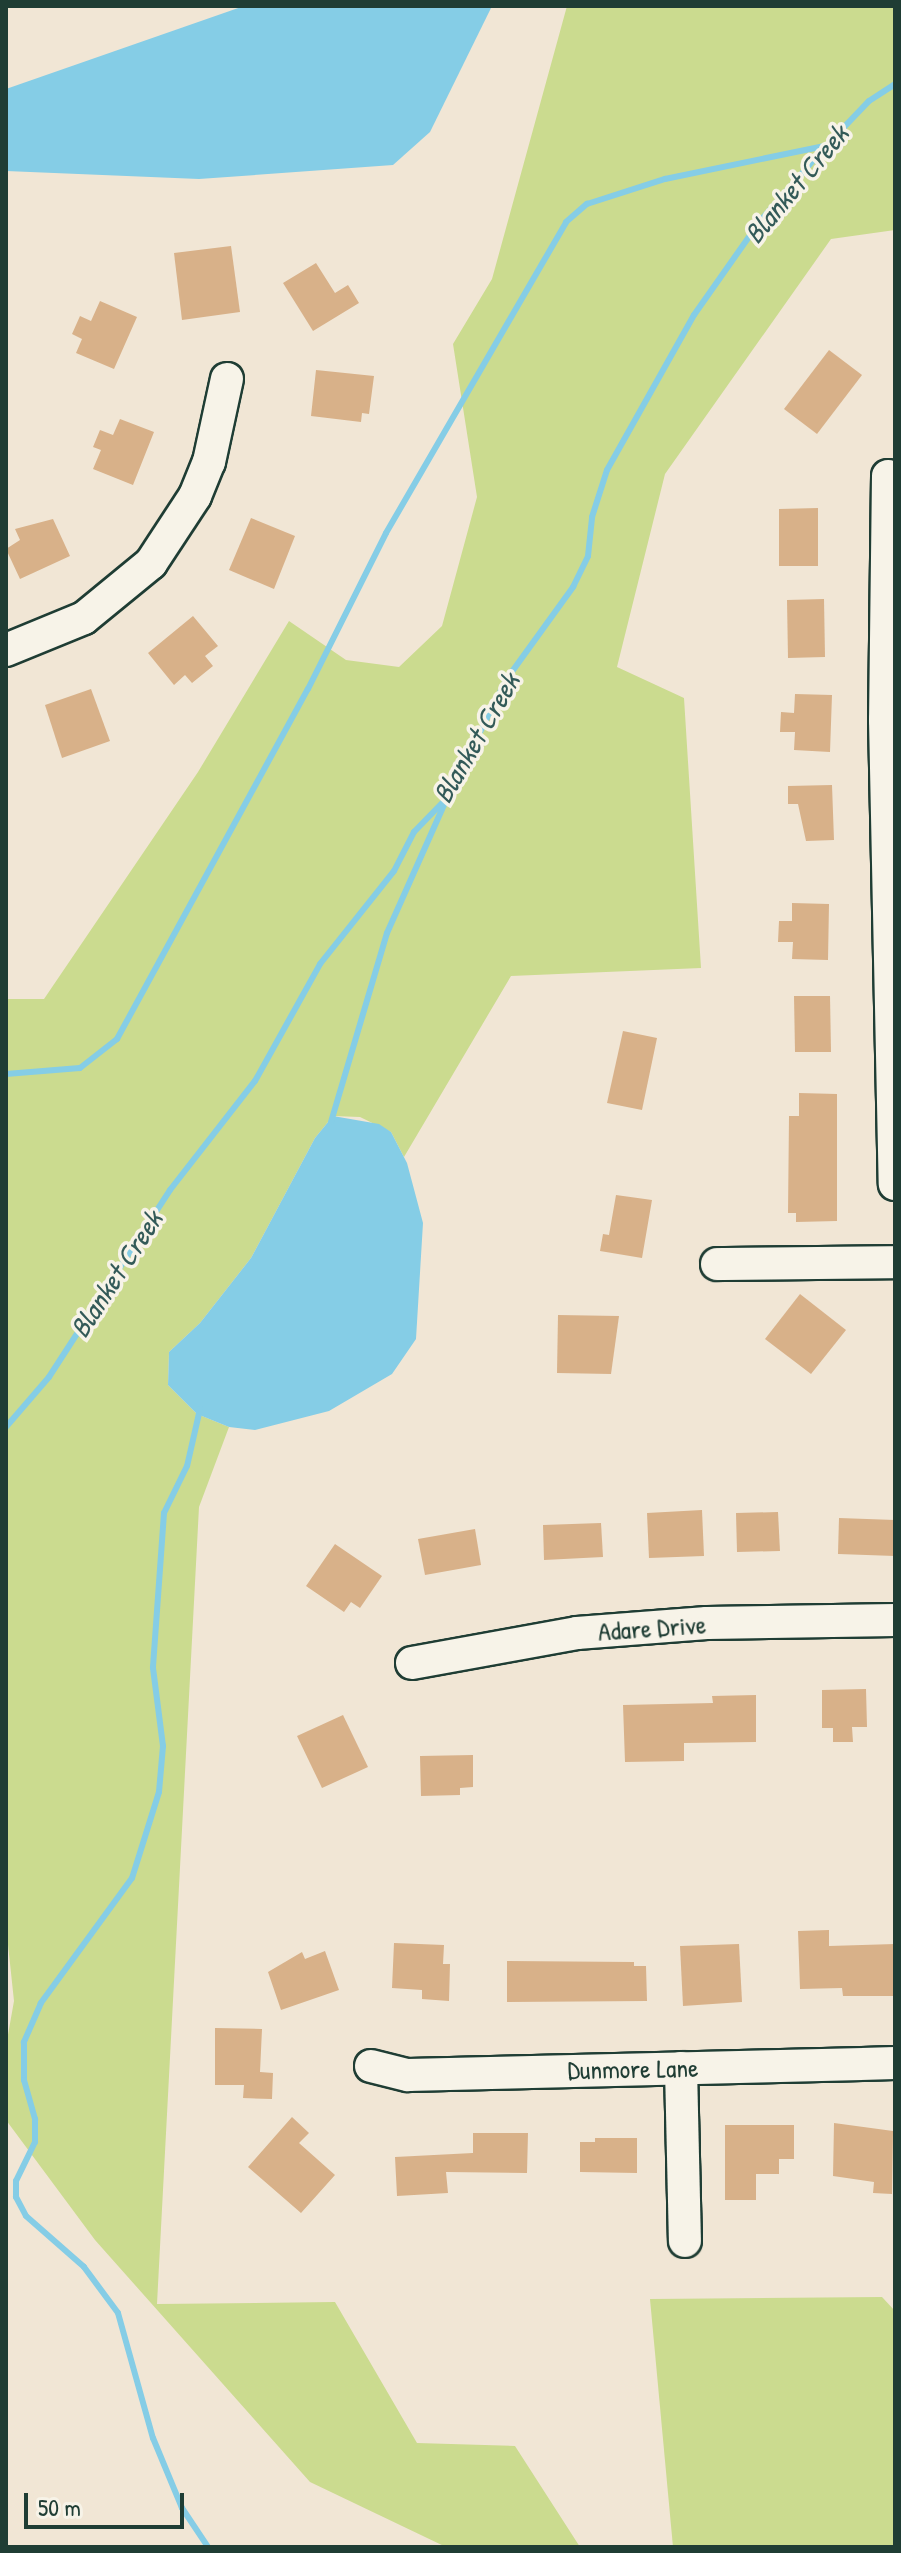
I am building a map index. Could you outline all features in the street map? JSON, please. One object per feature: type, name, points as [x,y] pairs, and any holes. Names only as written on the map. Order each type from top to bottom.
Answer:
[{"type":"street","points":[[6,650],[84,618],[151,563],[195,496],[209,462],[227,379]]},
{"type":"street","points":[[888,476],[895,1184]]},
{"type":"street","points":[[717,1264],[895,1262]]},
{"type":"street","name":"Adare Drive","points":[[412,1663],[577,1633],[707,1623],[895,1620]]},
{"type":"street","name":"Dunmore Lane","points":[[371,2066],[408,2075],[895,2063]]},
{"type":"street","points":[[681,2068],[685,2241]]},
{"type":"green space","points":[[567,6],[895,6],[895,230],[831,239],[665,474],[617,667],[684,698],[701,968],[511,976],[404,1157],[391,1132],[360,1117],[333,1116],[315,1138],[251,1258],[200,1323],[169,1352],[168,1385],[197,1414],[229,1427],[199,1507],[157,2304],[335,2302],[417,2443],[515,2446],[580,2547],[446,2547],[310,2482],[95,2240],[6,2120],[6,2046],[14,2001],[6,1926],[6,999],[44,999],[198,772],[289,621],[346,660],[399,667],[442,626],[477,497],[453,344],[492,279]]},
{"type":"green space","points":[[882,2297],[895,2311],[895,2547],[673,2547],[650,2299]]},
{"type":"water","points":[[244,6],[492,6],[430,132],[393,165],[199,179],[6,171],[6,89]]},
{"type":"water","points":[[333,1116],[379,1124],[391,1132],[407,1163],[423,1223],[416,1339],[392,1374],[329,1411],[255,1430],[229,1427],[197,1414],[168,1385],[169,1352],[200,1323],[251,1258],[315,1138]]},
{"type":"building","points":[[231,246],[240,312],[182,320],[174,253]]},
{"type":"building","points":[[316,263],[335,293],[348,285],[359,303],[313,331],[283,283]]},
{"type":"building","points":[[100,301],[137,317],[114,369],[76,353],[82,339],[72,334],[80,316],[91,321]]},
{"type":"building","points":[[829,350],[862,375],[817,434],[784,409]]},
{"type":"building","points":[[316,370],[374,376],[369,414],[362,413],[361,422],[311,416]]},
{"type":"building","points":[[120,419],[154,432],[133,485],[93,469],[101,450],[93,447],[100,430],[113,435]]},
{"type":"building","points":[[818,508],[818,566],[779,566],[779,509]]},
{"type":"building","points":[[251,518],[295,536],[274,589],[229,570]]},
{"type":"building","points":[[53,519],[70,556],[20,579],[6,549],[20,540],[15,529]]},
{"type":"building","points":[[824,599],[825,657],[788,658],[787,600]]},
{"type":"building","points":[[193,616],[218,646],[205,656],[213,666],[192,683],[185,675],[174,685],[148,653]]},
{"type":"building","points":[[91,689],[110,741],[62,758],[45,705]]},
{"type":"building","points":[[795,694],[832,695],[830,752],[794,750],[795,732],[780,732],[781,712],[794,713]]},
{"type":"building","points":[[832,785],[834,840],[806,841],[798,804],[788,804],[788,786]]},
{"type":"building","points":[[792,903],[829,904],[828,960],[792,959],[793,942],[778,942],[779,921],[792,921]]},
{"type":"building","points":[[794,996],[830,996],[831,1052],[795,1052]]},
{"type":"building","points":[[623,1031],[657,1038],[642,1110],[607,1103]]},
{"type":"building","points":[[799,1093],[837,1094],[837,1221],[796,1222],[796,1213],[788,1213],[789,1116],[799,1116]]},
{"type":"building","points":[[616,1195],[652,1200],[642,1258],[600,1251],[603,1234],[609,1235]]},
{"type":"building","points":[[800,1294],[846,1330],[811,1374],[765,1339]]},
{"type":"building","points":[[558,1315],[619,1316],[611,1374],[557,1373]]},
{"type":"building","points":[[702,1510],[704,1556],[649,1558],[647,1513]]},
{"type":"building","points":[[778,1512],[780,1551],[737,1552],[736,1513]]},
{"type":"building","points":[[839,1518],[895,1520],[895,1556],[838,1554]]},
{"type":"building","points":[[601,1523],[603,1557],[544,1560],[543,1525]]},
{"type":"building","points":[[475,1529],[481,1565],[425,1575],[418,1539]]},
{"type":"building","points":[[335,1544],[382,1576],[360,1608],[351,1602],[344,1612],[306,1586]]},
{"type":"building","points":[[866,1689],[867,1727],[852,1727],[853,1742],[833,1742],[833,1728],[822,1728],[822,1690]]},
{"type":"building","points":[[756,1695],[756,1742],[684,1743],[684,1761],[625,1762],[623,1705],[713,1703],[712,1696]]},
{"type":"building","points":[[343,1715],[368,1767],[322,1788],[297,1736]]},
{"type":"building","points":[[473,1755],[473,1787],[460,1788],[460,1795],[421,1796],[420,1756]]},
{"type":"building","points":[[829,1930],[829,1946],[895,1944],[895,1996],[843,1996],[842,1988],[800,1989],[798,1931]]},
{"type":"building","points":[[394,1943],[444,1945],[443,1964],[450,1964],[449,2001],[422,1999],[422,1990],[392,1988]]},
{"type":"building","points":[[739,1944],[742,2002],[683,2006],[680,1946]]},
{"type":"building","points":[[325,1951],[339,1990],[281,2010],[268,1972],[302,1952],[305,1959]]},
{"type":"building","points":[[507,1961],[634,1962],[634,1966],[646,1966],[647,2001],[507,2002]]},
{"type":"building","points":[[215,2028],[262,2029],[260,2072],[273,2073],[272,2099],[243,2098],[244,2085],[215,2085]]},
{"type":"building","points":[[292,2117],[309,2133],[299,2143],[335,2175],[301,2213],[248,2167]]},
{"type":"building","points":[[834,2123],[893,2131],[892,2194],[873,2193],[874,2182],[833,2176]]},
{"type":"building","points":[[725,2125],[794,2125],[794,2159],[779,2159],[779,2174],[756,2174],[756,2200],[725,2200]]},
{"type":"building","points":[[473,2133],[528,2133],[527,2173],[446,2172],[448,2193],[397,2196],[395,2157],[473,2153]]},
{"type":"building","points":[[595,2138],[637,2138],[637,2173],[580,2172],[580,2142],[595,2142]]},
{"type":"waterway","name":"Blanket Creek","points":[[6,1427],[49,1377],[170,1190],[255,1081],[320,964],[394,871],[414,832],[447,798],[506,680],[573,587],[588,556],[592,517],[607,470],[694,315],[760,221],[869,101],[895,84]]},
{"type":"waterway","points":[[6,1074],[80,1068],[117,1039],[308,689],[386,533],[566,222],[587,204],[665,179],[825,146]]},
{"type":"waterway","points":[[331,1122],[387,933],[447,798]]},
{"type":"waterway","points":[[200,1409],[187,1466],[164,1513],[153,1668],[163,1746],[159,1792],[132,1878],[41,2003],[24,2042],[24,2080],[35,2119],[35,2142],[16,2181],[16,2197],[26,2216],[84,2267],[118,2313],[153,2438],[182,2508],[208,2547]]}]
